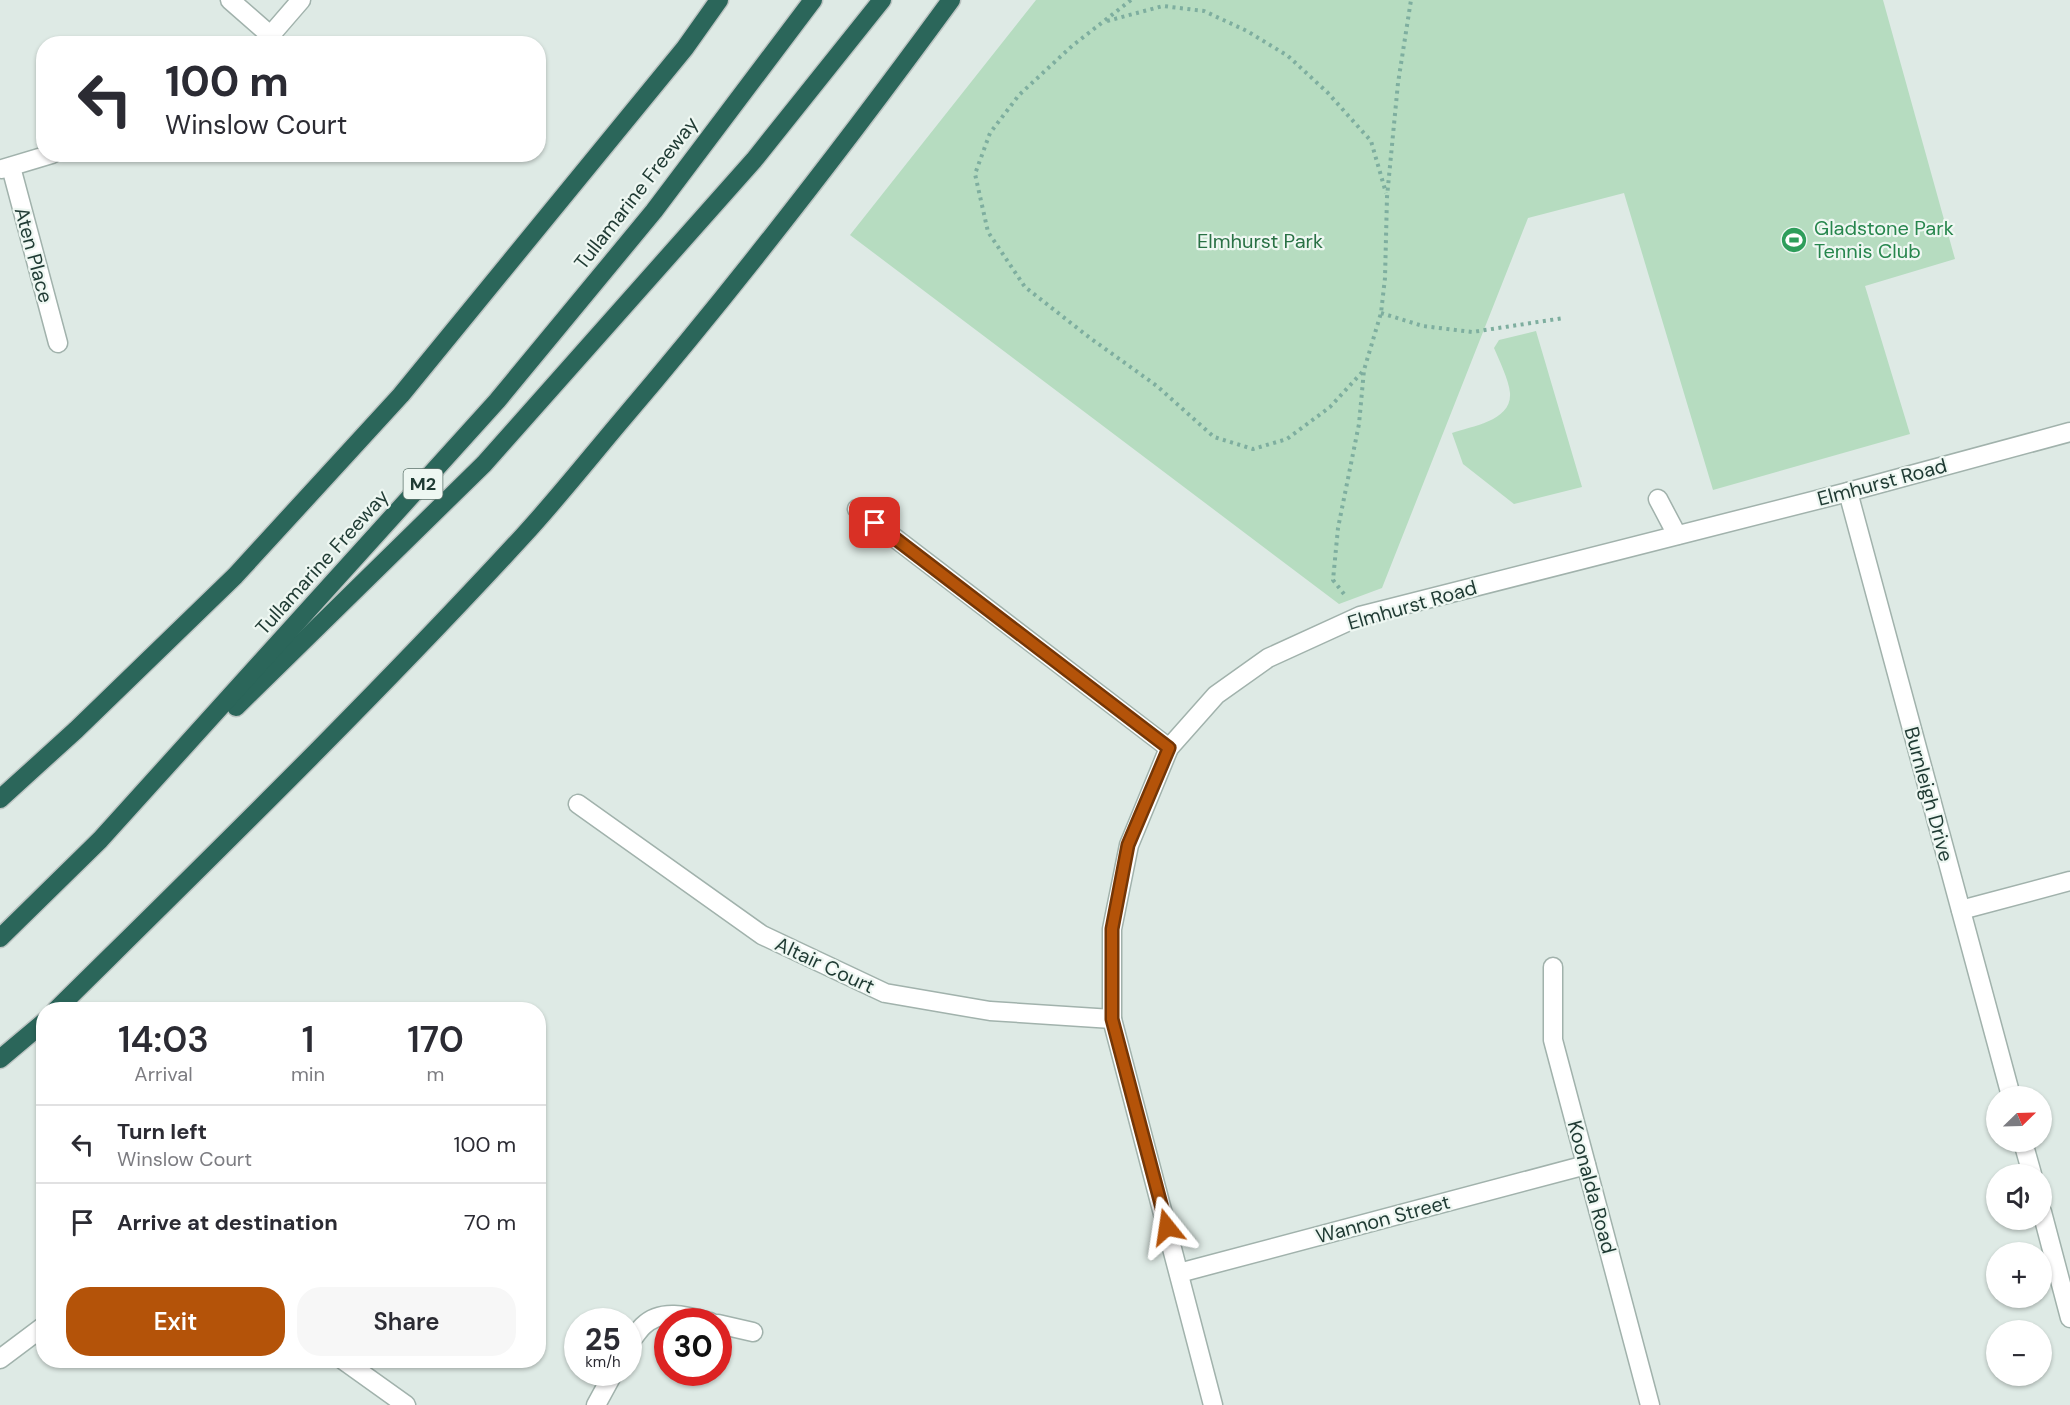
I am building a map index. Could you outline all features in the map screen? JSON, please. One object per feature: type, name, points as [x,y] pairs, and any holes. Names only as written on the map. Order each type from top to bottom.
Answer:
[{"type":"highway","points":[[0,800],[235,576],[401,395],[678,57],[719,0]]},
{"type":"highway","name":"Tullamarine Freeway","points":[[0,938],[100,840],[497,401],[654,211],[813,0]]},
{"type":"highway","points":[[100,840],[484,464],[754,160],[882,0]]},
{"type":"highway","points":[[64,1002],[340,728],[525,534],[699,329],[886,88],[951,0]]},
{"type":"highway","points":[[0,1059],[36,1029]]},
{"type":"street","points":[[230,0],[264,36]]},
{"type":"street","points":[[270,36],[301,0]]},
{"type":"street","points":[[6,168],[36,159]]},
{"type":"street","name":"Aten Place","points":[[6,168],[58,343]]},
{"type":"street","name":"Elmhurst Road","points":[[1214,1405],[1112,1019],[1112,929],[1128,845],[1169,748],[1216,695],[1268,658],[1360,616],[1848,492],[2070,432]]},
{"type":"street","name":"Burnleigh Drive","points":[[1848,492],[2008,1086]]},
{"type":"street","points":[[1658,499],[1677,535]]},
{"type":"street","points":[[857,509],[1169,748]]},
{"type":"street","name":"Altair Court","points":[[578,804],[762,935],[885,993],[990,1011],[1112,1019]]},
{"type":"street","points":[[1961,910],[2070,881]]},
{"type":"street","name":"Koonalda Road","points":[[1553,967],[1553,1040],[1650,1405]]},
{"type":"street","name":"Wannon Street","points":[[1179,1273],[1586,1165]]},
{"type":"street","points":[[2047,1230],[2070,1318]]},
{"type":"street","points":[[732,1327],[753,1332]]},
{"type":"street","points":[[0,1359],[36,1332]]},
{"type":"street","points":[[354,1368],[406,1405]]},
{"type":"street","points":[[596,1405],[606,1386]]},
{"type":"path","points":[[1131,0],[1072,46],[1019,95],[990,133],[975,174],[988,232],[1026,288],[1157,386],[1214,437],[1253,449],[1287,439],[1330,407],[1364,370]]},
{"type":"path","points":[[1360,616],[1333,580],[1338,528],[1359,424],[1364,370],[1381,313],[1385,278],[1387,197],[1398,83],[1411,0]]},
{"type":"path","points":[[1104,22],[1163,6],[1204,11],[1247,31],[1280,51],[1328,93],[1371,141],[1387,197]]},
{"type":"path","points":[[1381,313],[1423,326],[1472,332],[1563,318]]},
{"type":"green space","name":"Elmhurst Park","points":[[1036,0],[1883,0],[1955,259],[1865,286],[1910,434],[1713,490],[1624,193],[1528,218],[1382,588],[1339,604],[850,235]]},
{"type":"green space","points":[[1536,331],[1582,487],[1514,504],[1463,464],[1452,433],[1480,425],[1505,410],[1510,393],[1504,370],[1494,348],[1499,340]]},
{"type":"place","name":"Gladstone Park Tennis Club","points":[[1794,240]]},
{"type":"route","points":[[875,523],[1169,748],[1128,845],[1112,929],[1112,1019],[1167,1227]]}]
